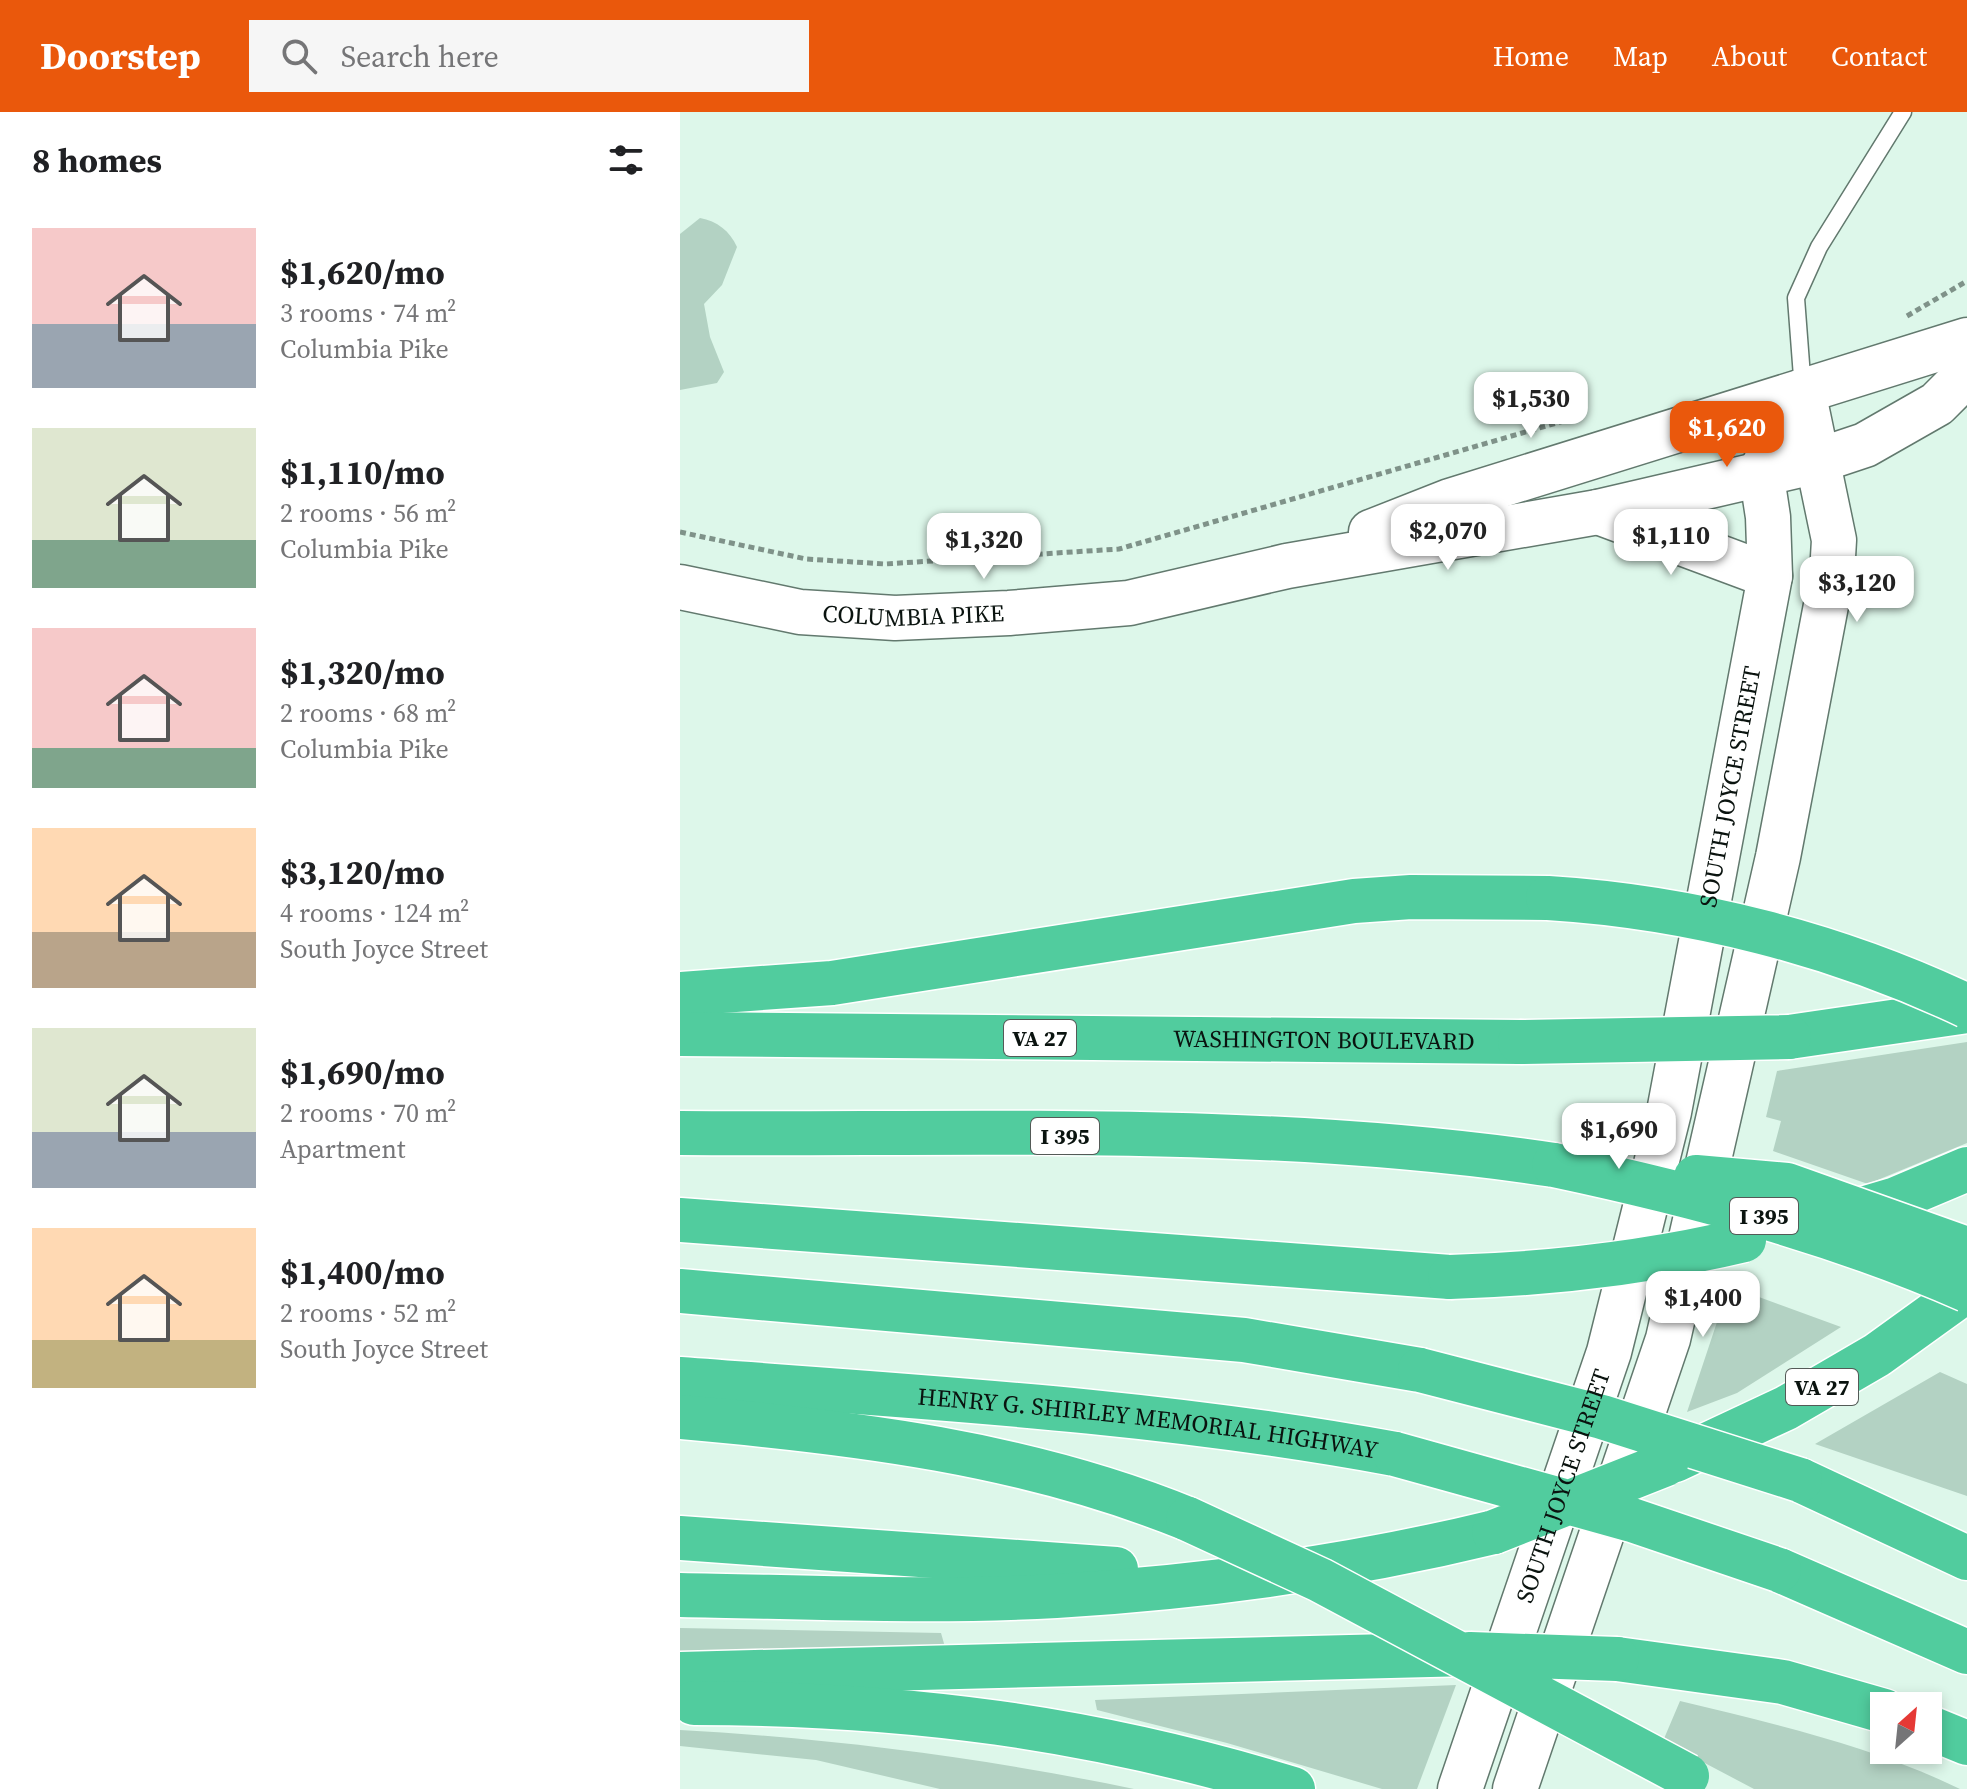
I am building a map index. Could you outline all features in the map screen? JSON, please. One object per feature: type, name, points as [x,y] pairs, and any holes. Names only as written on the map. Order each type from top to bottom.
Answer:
[{"type":"highway","points":[[680,994],[832,983],[1354,901],[1436,896],[1548,898],[1665,910],[1757,931],[1897,976],[1967,1009]]},
{"type":"highway","name":"WASHINGTON BOULEVARD","points":[[680,1034],[1520,1042],[1789,1037],[1967,1009]]},
{"type":"highway","name":"I 395","points":[[680,1133],[1270,1138],[1450,1149],[1554,1165],[1719,1202],[1881,1256],[1967,1290]]},
{"type":"highway","points":[[1554,1165],[1787,1185],[1967,1249]]},
{"type":"highway","points":[[680,1220],[1450,1277],[1580,1268],[1695,1252],[1896,1199],[1967,1169]]},
{"type":"highway","name":"VA 27","points":[[680,1538],[1227,1578],[1370,1559],[1494,1532],[1666,1464],[1799,1400],[1877,1355],[1967,1290]]},
{"type":"highway","points":[[680,1291],[1215,1336],[1420,1370],[1602,1417],[1800,1480],[1967,1538]]},
{"type":"highway","name":"HENRY G. SHIRLEY MEMORIAL HIGHWAY","points":[[680,1379],[1114,1413],[1302,1437],[1395,1454],[1632,1520],[1779,1570],[1967,1652]]},
{"type":"highway","points":[[680,1417],[858,1436],[993,1458],[1096,1485],[1188,1519],[1320,1580],[1699,1782]]},
{"type":"highway","points":[[1800,1480],[1967,1558]]},
{"type":"highway","points":[[680,1595],[838,1598],[1057,1596],[1227,1578]]},
{"type":"highway","points":[[680,1674],[1470,1654],[1617,1659],[1783,1682],[1870,1707]]},
{"type":"highway","points":[[680,1703],[818,1704],[1023,1724],[1168,1753],[1293,1789]]},
{"type":"highway","points":[[1942,1733],[1967,1743]]},
{"type":"main road","name":"COLUMBIA PIKE","points":[[1287,566],[1450,501],[1967,340]]},
{"type":"main road","name":"COLUMBIA PIKE","points":[[680,587],[800,612],[895,618],[1129,603],[1287,566],[1598,512],[1761,471],[1817,461],[1865,445],[1937,404],[1967,374]]},
{"type":"main road","points":[[1515,1789],[1668,1339],[1775,872],[1832,574],[1834,540],[1803,391]]},
{"type":"main road","points":[[1761,471],[1803,391]]},
{"type":"main road","name":"SOUTH JOYCE STREET","points":[[1460,1789],[1609,1352],[1669,1112],[1770,576],[1770,531],[1761,471]]},
{"type":"main road","points":[[1598,512],[1770,576]]},
{"type":"lane","points":[[1803,391],[1796,298],[1819,247],[1903,112]]},
{"type":"path","points":[[1904,317],[1967,281]]},
{"type":"path","points":[[680,532],[806,559],[885,564],[1119,549],[1588,414]]},
{"type":"green space","points":[[700,218],[722,228],[737,247],[722,285],[704,304],[710,337],[724,372],[717,383],[680,390],[680,234]]},
{"type":"green space","points":[[1967,1042],[1967,1143],[1868,1184],[1773,1151],[1781,1121],[1766,1117],[1777,1071]]},
{"type":"green space","points":[[1729,1286],[1841,1327],[1737,1393],[1687,1412]]},
{"type":"green space","points":[[1940,1372],[1967,1384],[1967,1496],[1815,1444]]},
{"type":"green space","points":[[680,1628],[941,1633],[945,1647],[680,1652]]},
{"type":"green space","points":[[1456,1685],[1417,1789],[1382,1789],[1227,1743],[1097,1710],[1095,1700]]},
{"type":"green space","points":[[1680,1701],[1858,1748],[1870,1752],[1870,1764],[1902,1764],[1960,1789],[1754,1789],[1663,1741]]},
{"type":"green space","points":[[680,1730],[794,1738],[908,1751],[1134,1789],[940,1789],[816,1760],[680,1746]]}]
